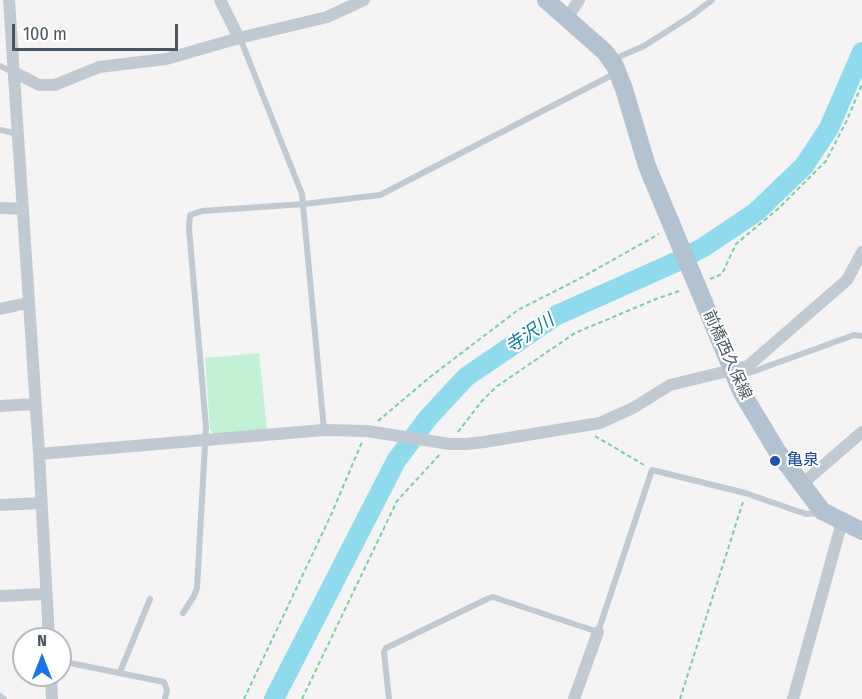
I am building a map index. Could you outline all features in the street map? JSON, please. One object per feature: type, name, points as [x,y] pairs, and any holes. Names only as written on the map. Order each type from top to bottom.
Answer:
[{"type":"main road","points":[[546,0],[615,66]]},
{"type":"main road","name":"前橋西久保線","points":[[615,66],[647,166],[733,374],[777,451],[822,511],[862,531]]},
{"type":"street","points":[[9,0],[48,627]]},
{"type":"street","points":[[220,0],[239,38]]},
{"type":"street","points":[[14,72],[39,85],[55,85],[99,68],[166,59],[239,38],[327,17],[364,0]]},
{"type":"street","points":[[567,18],[579,0]]},
{"type":"street","points":[[0,208],[22,209]]},
{"type":"street","points":[[39,454],[324,430],[367,431],[450,444],[484,442],[587,426],[614,418],[670,385],[733,374],[748,366],[847,280],[862,252]]},
{"type":"street","points":[[0,309],[28,303]]},
{"type":"street","points":[[0,405],[35,404]]},
{"type":"street","points":[[801,485],[862,432]]},
{"type":"street","points":[[0,505],[41,503]]},
{"type":"street","points":[[793,699],[842,522]]},
{"type":"street","points":[[0,596],[46,594]]},
{"type":"street","points":[[574,699],[598,632]]},
{"type":"lane","points":[[183,612],[194,596],[196,588],[206,440],[189,228],[190,215],[202,211],[304,204],[380,195],[615,66],[712,0]]},
{"type":"lane","points":[[239,38],[302,194],[324,430]]},
{"type":"lane","points":[[0,66],[14,72]]},
{"type":"lane","points":[[0,130],[18,134]]},
{"type":"lane","points":[[733,374],[854,335],[862,336]]},
{"type":"lane","points":[[389,699],[384,652],[386,648],[493,597],[598,632],[652,470],[746,493],[806,514],[818,514],[822,511]]},
{"type":"lane","points":[[120,672],[150,599]]},
{"type":"lane","points":[[72,663],[164,682],[167,690],[165,699]]},
{"type":"lane","points":[[0,696],[4,699]]},
{"type":"path","points":[[302,699],[397,501],[450,444],[481,402],[496,387],[575,333],[696,281],[722,274],[736,244],[778,208],[826,161],[840,136],[862,84]]},
{"type":"path","points":[[587,426],[595,436],[652,470]]},
{"type":"path","points":[[680,699],[746,493]]},
{"type":"green space","points":[[259,353],[267,430],[215,435],[210,429],[205,358]]},
{"type":"waterway","name":"寺沢川","points":[[274,699],[396,461],[428,418],[466,377],[557,315],[676,262],[704,247],[756,212],[804,166],[829,128],[862,52]]},
{"type":"place","name":"亀泉","points":[[775,461]]}]
